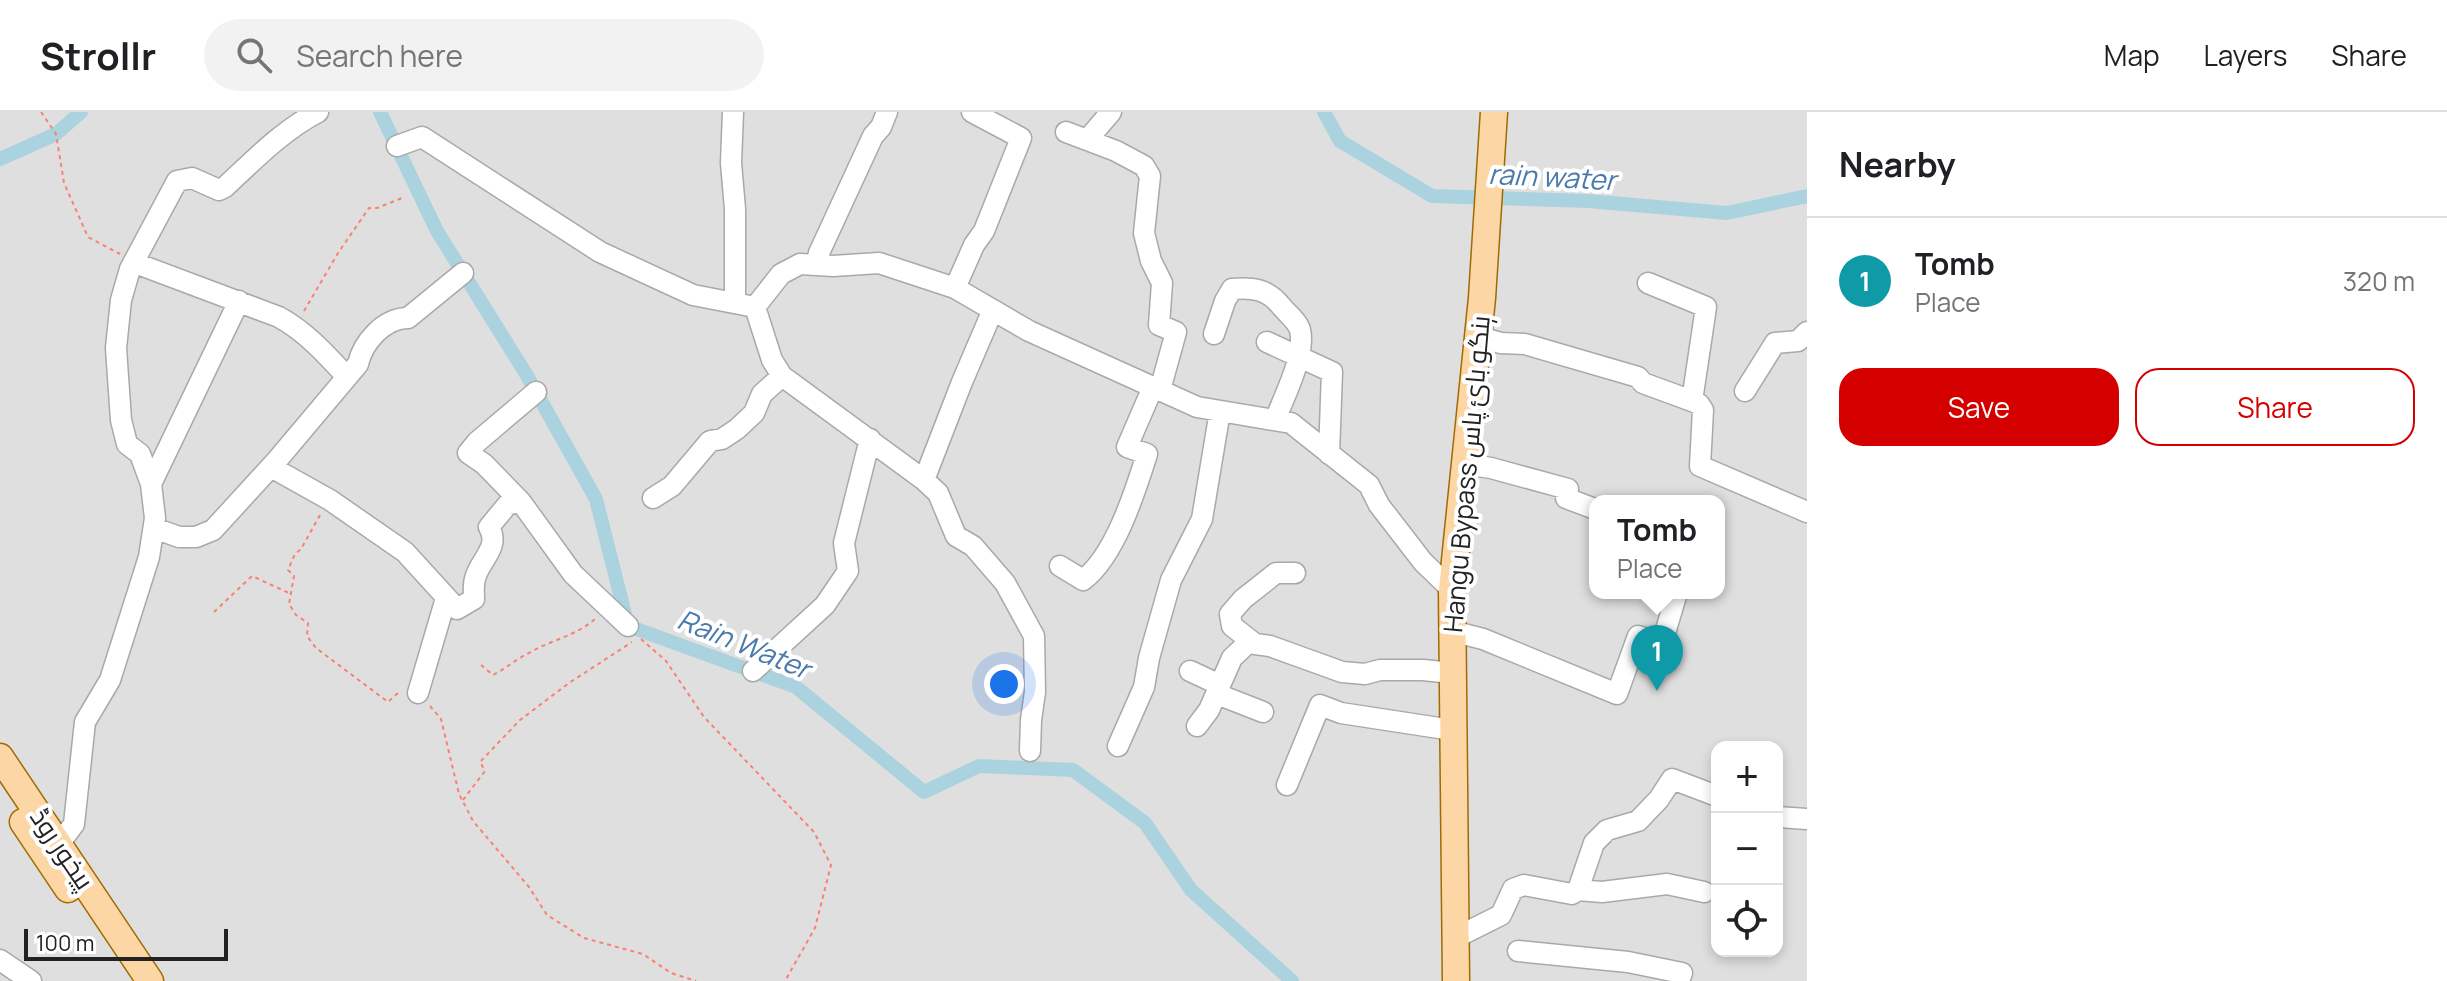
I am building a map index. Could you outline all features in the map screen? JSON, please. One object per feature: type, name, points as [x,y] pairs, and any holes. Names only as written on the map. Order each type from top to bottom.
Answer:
[{"type":"main road","name":"Hangu Bypass ہنگو بائ پاس","points":[[1456,981],[1453,939],[1452,590],[1478,337],[1494,112]]},
{"type":"main road","name":"پیخور روڈ","points":[[0,757],[131,981]]},
{"type":"main road","name":"پیخور روڈ","points":[[0,785],[150,981]]},
{"type":"street","points":[[52,850],[74,824],[85,722],[110,680],[149,557],[154,528],[151,484],[140,454],[127,444],[121,420],[116,348],[121,300],[135,263],[177,181],[192,178],[219,190],[303,120],[318,112]]},
{"type":"street","points":[[733,112],[731,163],[745,305],[782,376],[924,480],[938,493],[956,536],[973,546],[1005,583],[1034,636],[1035,692],[1030,751]]},
{"type":"street","points":[[816,265],[857,168],[887,112]]},
{"type":"street","points":[[955,288],[974,245],[984,231],[1021,138],[972,112]]},
{"type":"street","points":[[1087,140],[1111,112]]},
{"type":"street","points":[[1060,566],[1083,580],[1095,572],[1127,513],[1147,454],[1127,447],[1156,388],[1176,332],[1159,325],[1162,283],[1151,261],[1144,233],[1150,176],[1144,166],[1130,158],[1066,132]]},
{"type":"street","points":[[397,146],[422,137],[600,252],[693,295],[745,305]]},
{"type":"street","points":[[135,263],[239,301],[295,326],[347,377]]},
{"type":"street","points":[[745,305],[781,274],[800,264],[879,263],[955,288],[992,312],[1197,407],[1291,423],[1369,485],[1379,505],[1423,562],[1452,590]]},
{"type":"street","points":[[154,528],[179,537],[196,537],[213,530],[358,364],[376,332],[398,318],[408,318],[463,273]]},
{"type":"street","points":[[1648,283],[1706,307],[1692,401]]},
{"type":"street","points":[[1214,334],[1232,289],[1247,287],[1275,298],[1300,327],[1298,357],[1275,420]]},
{"type":"street","points":[[151,484],[239,301]]},
{"type":"street","points":[[924,480],[992,312]]},
{"type":"street","points":[[1745,391],[1775,343],[1798,341],[1807,332]]},
{"type":"street","points":[[1478,337],[1501,343],[1525,344],[1638,377],[1643,383],[1699,404],[1703,410],[1700,466],[1807,512]]},
{"type":"street","points":[[1267,342],[1332,372],[1329,454]]},
{"type":"street","points":[[653,498],[672,486],[710,441],[722,439],[746,421],[754,413],[762,394],[782,376]]},
{"type":"street","points":[[536,392],[468,453],[484,464],[521,502],[573,574],[628,626]]},
{"type":"street","points":[[1118,746],[1144,687],[1171,580],[1202,519],[1220,411]]},
{"type":"street","points":[[753,671],[825,605],[848,571],[844,543],[870,439]]},
{"type":"street","points":[[1465,464],[1568,489],[1566,498],[1589,507]]},
{"type":"street","points":[[271,467],[330,500],[405,552],[457,609],[474,599],[475,579],[493,548],[489,527],[508,504],[521,502]]},
{"type":"street","points":[[1295,573],[1276,573],[1243,599],[1230,614],[1232,626],[1250,641],[1342,672],[1365,674],[1380,670],[1423,670],[1452,673]]},
{"type":"street","points":[[418,693],[446,598]]},
{"type":"street","points":[[1452,631],[1483,639],[1617,694],[1638,636],[1662,643],[1675,599]]},
{"type":"street","points":[[1197,726],[1232,658],[1250,641]]},
{"type":"street","points":[[1190,671],[1218,690],[1263,712]]},
{"type":"street","points":[[1287,785],[1320,705],[1341,713],[1452,730]]},
{"type":"street","points":[[1453,939],[1501,915],[1513,889],[1524,885],[1572,894],[1578,890],[1594,843],[1607,830],[1638,821],[1659,799],[1672,779],[1711,794]]},
{"type":"street","points":[[1783,817],[1807,819]]},
{"type":"street","points":[[1578,890],[1602,892],[1667,884],[1704,892]]},
{"type":"street","points":[[1518,951],[1628,962],[1682,973],[1679,981]]},
{"type":"street","points":[[0,960],[31,981]]},
{"type":"path","points":[[41,112],[56,134],[64,183],[88,237],[135,263]]},
{"type":"path","points":[[295,326],[369,208],[402,198]]},
{"type":"path","points":[[330,500],[288,570],[294,576],[289,604],[296,615],[308,623],[307,636],[316,648],[388,702],[410,684],[441,719],[462,800],[473,821],[529,887],[547,915],[584,938],[643,954],[671,973],[696,981]]},
{"type":"path","points":[[214,612],[252,576],[291,595]]},
{"type":"path","points":[[481,665],[493,675],[565,634],[578,633],[596,619],[602,601]]},
{"type":"path","points":[[462,800],[485,771],[480,762],[520,720],[569,683],[640,637],[666,661],[704,717],[814,832],[831,865],[815,928],[785,981]]},
{"type":"shaded area","points":[[0,112],[1807,112],[1807,981],[0,981]]},
{"type":"waterway","name":"Rain Water","points":[[0,159],[56,134],[81,112]]},
{"type":"waterway","name":"Rain Water","points":[[380,112],[437,231],[526,374],[596,499],[628,626],[796,687],[924,792],[979,766],[1073,770],[1145,823],[1191,890],[1292,981]]},
{"type":"waterway","name":"rain water","points":[[1324,112],[1340,141],[1432,196],[1588,201],[1727,213],[1807,196]]},
{"type":"place","name":"Tomb","points":[[1657,691]]}]
